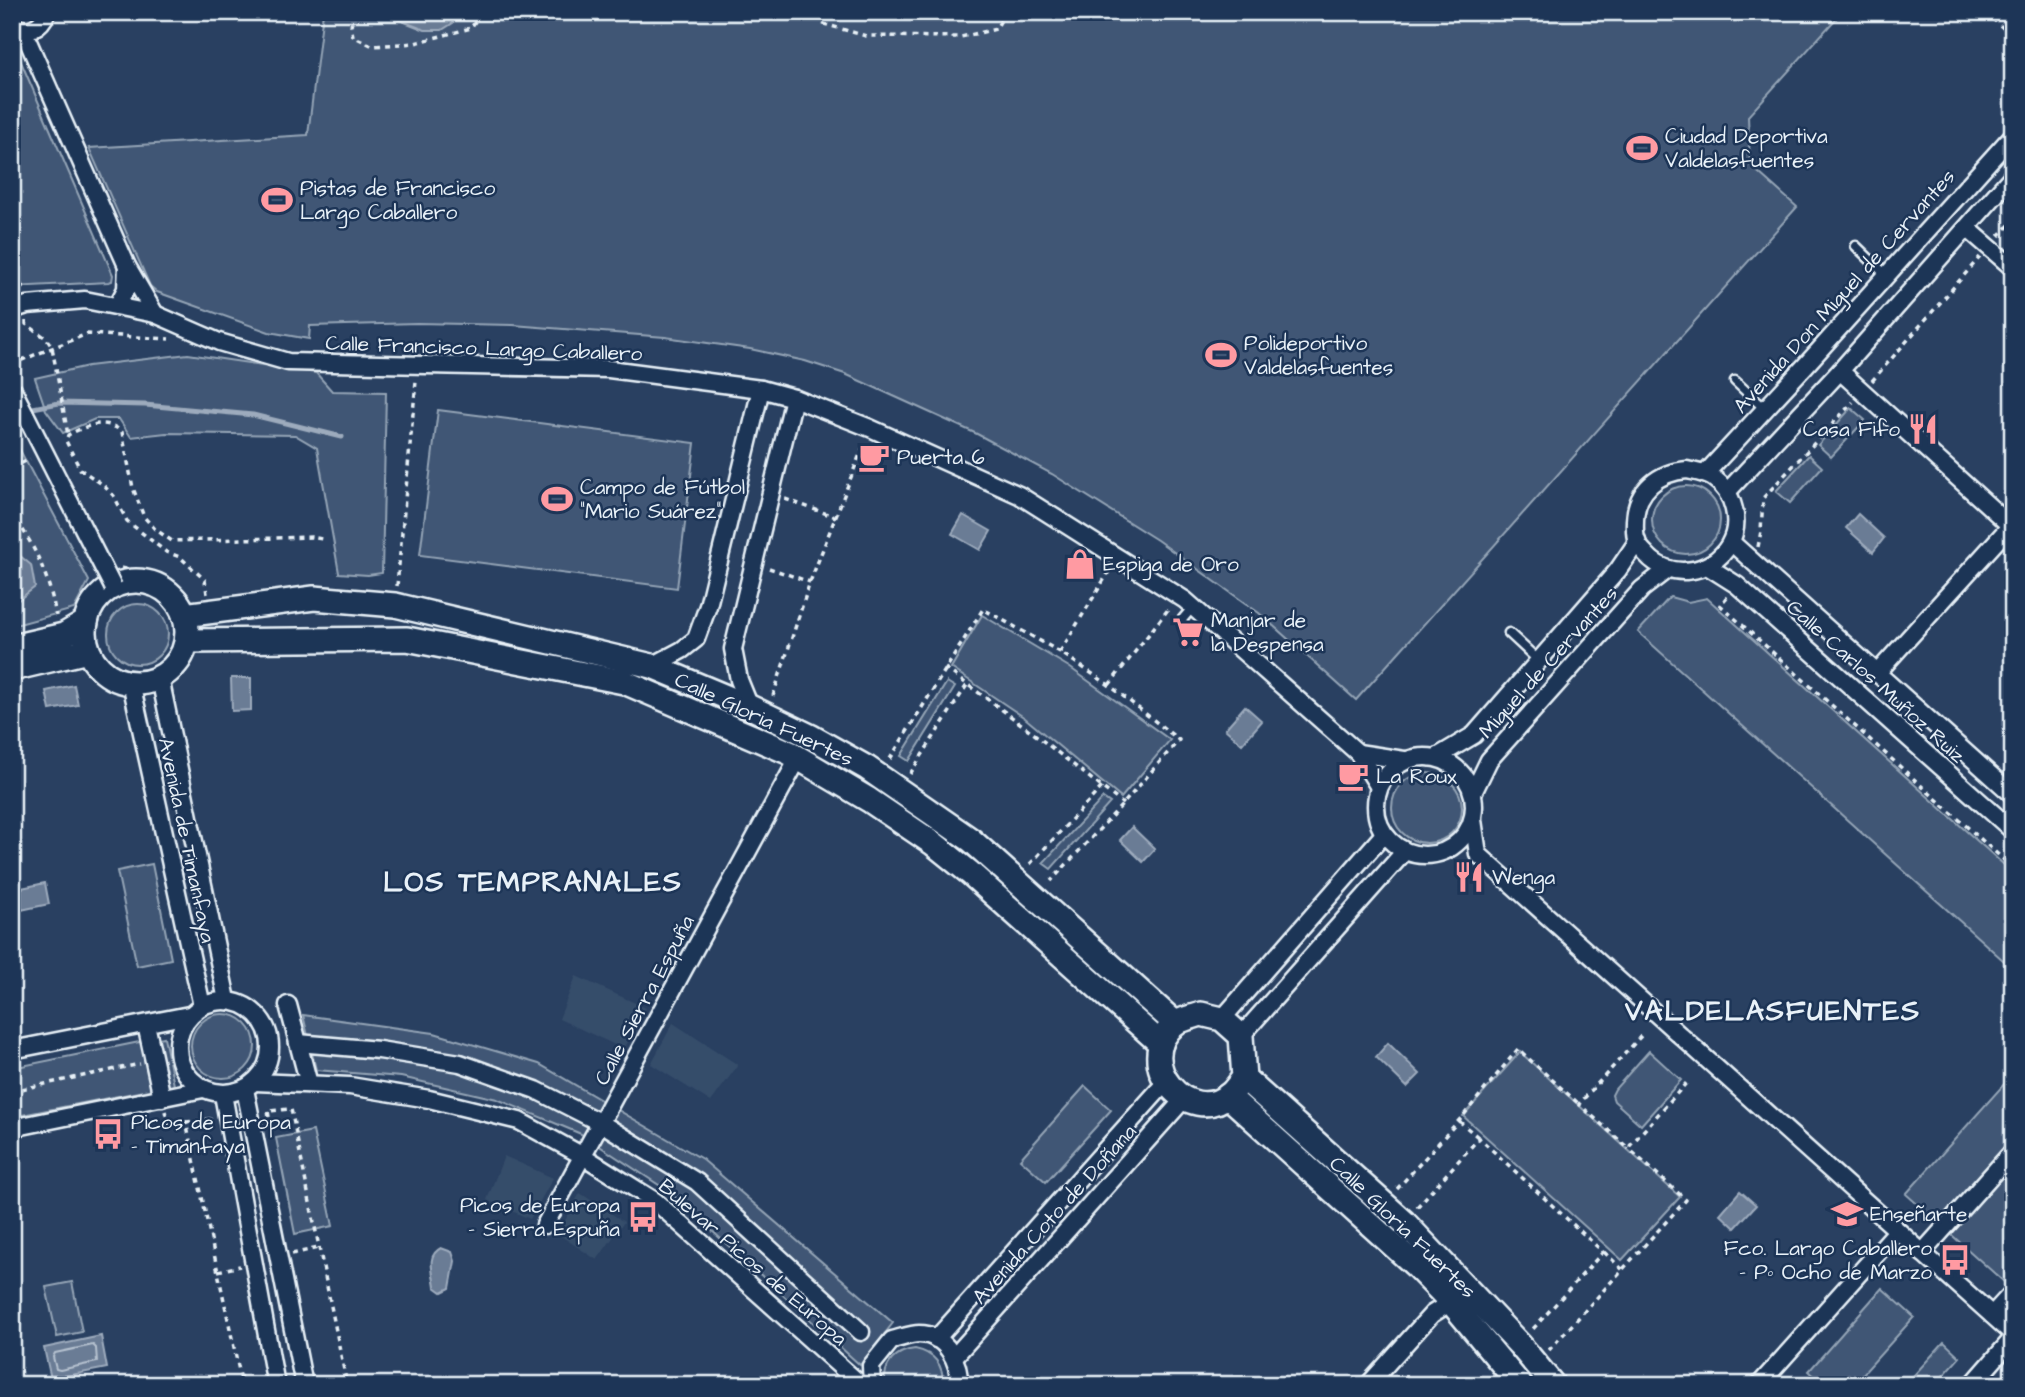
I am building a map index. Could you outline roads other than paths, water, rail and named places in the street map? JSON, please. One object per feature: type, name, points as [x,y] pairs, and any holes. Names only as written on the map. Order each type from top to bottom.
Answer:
[{"type":"main road","points":[[116,577],[127,582],[156,585],[178,603],[192,603],[187,641],[182,656],[173,669],[160,678],[146,683],[117,680],[95,663],[85,636],[86,622],[92,608],[116,577]]},
{"type":"main road","name":"Calle Gloria Fuertes","points":[[192,603],[314,598],[395,605],[652,666],[758,711],[867,768],[971,840],[1176,1024]]},
{"type":"main road","points":[[12,647],[64,635],[86,622]]},
{"type":"main road","name":"Calle Gloria Fuertes","points":[[187,641],[407,639],[624,682],[799,757],[869,800],[943,852],[1006,903],[1161,1044]]},
{"type":"main road","points":[[12,669],[89,650]]},
{"type":"main road","points":[[1201,1014],[1222,1019],[1241,1036],[1244,1077],[1228,1096],[1209,1103],[1184,1099],[1165,1083],[1158,1060],[1161,1044],[1176,1024],[1201,1014]]},
{"type":"main road","name":"Calle Gloria Fuertes","points":[[1244,1077],[1404,1222],[1519,1344],[1553,1385]]},
{"type":"main road","name":"Calle Gloria Fuertes","points":[[1228,1096],[1305,1164],[1520,1385]]},
{"type":"street","points":[[47,12],[38,27],[18,28],[127,266],[155,314]]},
{"type":"street","name":"Avenida Don Miguel de Cervantes","points":[[1704,474],[2013,135]]},
{"type":"street","points":[[1727,492],[1840,371],[2013,175]]},
{"type":"street","points":[[1967,228],[2013,268]]},
{"type":"street","points":[[117,306],[126,289],[127,266]]},
{"type":"street","name":"Calle Francisco Largo Caballero","points":[[12,310],[27,305],[85,300],[117,306],[155,314],[219,342],[288,362],[609,369],[761,389],[794,398],[870,428],[1019,495],[1179,596],[1359,753],[1379,787]]},
{"type":"street","points":[[1840,371],[2012,525],[1877,673]]},
{"type":"street","points":[[12,388],[116,577]]},
{"type":"street","points":[[652,666],[696,639],[708,606],[761,389]]},
{"type":"street","points":[[758,711],[739,680],[733,649],[794,398]]},
{"type":"street","points":[[1687,470],[1715,480],[1727,492],[1734,508],[1735,525],[1731,542],[1722,556],[1707,566],[1695,570],[1668,569],[1650,558],[1637,542],[1635,510],[1646,488],[1659,477],[1687,470]]},
{"type":"street","name":"Miguel de Cervantes","points":[[1437,757],[1474,735],[1618,570],[1637,542]]},
{"type":"street","name":"Calle Carlos Muñoz Ruiz","points":[[1731,542],[2013,795]]},
{"type":"street","name":"Calle Carlos Muñoz Ruiz","points":[[1707,566],[1737,585],[2013,831]]},
{"type":"street","name":"Miguel de Cervantes","points":[[1473,793],[1489,760],[1642,589],[1668,569]]},
{"type":"street","name":"Avenida de Timanfaya","points":[[160,678],[227,1000]]},
{"type":"street","name":"Avenida de Timanfaya","points":[[131,683],[195,1010]]},
{"type":"street","points":[[1359,753],[1404,760],[1421,756],[1437,757],[1461,771],[1473,793],[1473,820],[1478,853],[2013,1336],[1972,1385]]},
{"type":"street","name":"Calle Sierra Espuña","points":[[545,1225],[799,757]]},
{"type":"street","points":[[1404,760],[1390,770],[1379,787],[1376,814],[1384,834],[1405,851],[1421,855],[1478,853]]},
{"type":"street","points":[[1441,853],[1461,840],[1473,820]]},
{"type":"street","points":[[1222,1019],[1384,834]]},
{"type":"street","points":[[1241,1036],[1405,851]]},
{"type":"street","points":[[12,1050],[146,1024],[195,1010],[214,1001],[227,1000],[249,1007],[269,1031],[270,1058],[250,1086],[223,1094],[204,1089],[12,1128]]},
{"type":"street","points":[[288,1005],[309,1084]]},
{"type":"street","points":[[195,1010],[178,1038],[181,1066],[204,1089]]},
{"type":"street","points":[[146,1024],[162,1098]]},
{"type":"street","points":[[298,1043],[379,1050],[460,1063],[536,1090],[601,1123],[696,1182],[861,1332]]},
{"type":"street","name":"Avenida Coto de Doñana","points":[[936,1339],[1165,1083]]},
{"type":"street","points":[[250,1086],[252,1124],[304,1385]]},
{"type":"street","name":"Bulevar Picos de Europa","points":[[250,1086],[350,1086],[429,1099],[519,1121],[583,1156],[655,1201],[861,1385]]},
{"type":"street","points":[[223,1094],[276,1385]]},
{"type":"street","name":"Avenida Coto de Doñana","points":[[955,1356],[1184,1099]]},
{"type":"street","points":[[1922,1253],[2013,1151]]},
{"type":"street","points":[[1759,1385],[1897,1231]]},
{"type":"street","points":[[1992,1315],[2013,1292]]},
{"type":"street","points":[[1368,1385],[1440,1301]]},
{"type":"street","points":[[872,1385],[871,1366],[892,1340],[920,1334],[936,1339],[955,1356],[960,1370],[960,1385]]},
{"type":"lane","points":[[1856,246],[1887,275]]},
{"type":"lane","points":[[1735,381],[1765,409]]},
{"type":"lane","points":[[1181,621],[1193,607]]},
{"type":"lane","points":[[1508,633],[1539,662]]},
{"type":"water","points":[[379,12],[450,12],[453,15],[453,23],[442,30],[425,30]]},
{"type":"water","points":[[1858,514],[1884,538],[1873,552],[1846,528]]},
{"type":"water","points":[[963,515],[991,531],[980,550],[952,534]]},
{"type":"water","points":[[13,539],[17,542],[19,555],[31,565],[35,587],[12,605]]},
{"type":"water","points":[[231,678],[251,678],[251,710],[232,711]]},
{"type":"water","points":[[74,685],[78,705],[50,710],[46,691]]},
{"type":"water","points":[[1245,706],[1262,721],[1242,744],[1225,729]]},
{"type":"water","points":[[1132,827],[1155,849],[1143,862],[1120,840]]},
{"type":"water","points":[[45,883],[49,904],[12,912],[12,890]]},
{"type":"water","points":[[1388,1043],[1420,1074],[1407,1087],[1376,1057]]},
{"type":"water","points":[[1740,1191],[1756,1205],[1735,1228],[1720,1214]]},
{"type":"water","points":[[441,1248],[452,1252],[455,1261],[450,1288],[442,1292],[435,1287],[432,1265],[433,1255]]},
{"type":"water","points":[[101,1336],[107,1368],[51,1379],[44,1348]]},
{"type":"waterway","points":[[12,412],[59,403],[145,405],[253,415],[342,437]]},
{"type":"place","name":"Ciudad Deportiva Valdelasfuentes","points":[[1642,148]]},
{"type":"place","name":"Pistas de Francisco Largo Caballero","points":[[277,200]]},
{"type":"place","name":"Polideportivo Valdelasfuentes","points":[[1221,355]]},
{"type":"place","name":"Casa Fifo","points":[[1923,429]]},
{"type":"place","name":"Puerta 6","points":[[874,457]]},
{"type":"place","name":"Campo de Fútbol \"Mario Suárez\"","points":[[557,499]]},
{"type":"place","name":"Espiga de Oro","points":[[1080,564]]},
{"type":"place","name":"Manjar de la Despensa","points":[[1188,632]]},
{"type":"place","name":"La Roux","points":[[1353,776]]},
{"type":"place","name":"Wenga","points":[[1469,877]]},
{"type":"place","name":"Picos de Europa - Timanfaya","points":[[108,1134]]},
{"type":"place","name":"Enseñarte","points":[[1847,1214]]},
{"type":"place","name":"Picos de Europa - Sierra Espuña","points":[[643,1217]]},
{"type":"place","name":"Fco. Largo Caballero - Pº Ocho de Marzo","points":[[1955,1260]]},
{"type":"district","name":"LOS TEMPRANALES","points":[[533,881]]},
{"type":"district","name":"VALDELASFUENTES","points":[[1773,1010]]}]
